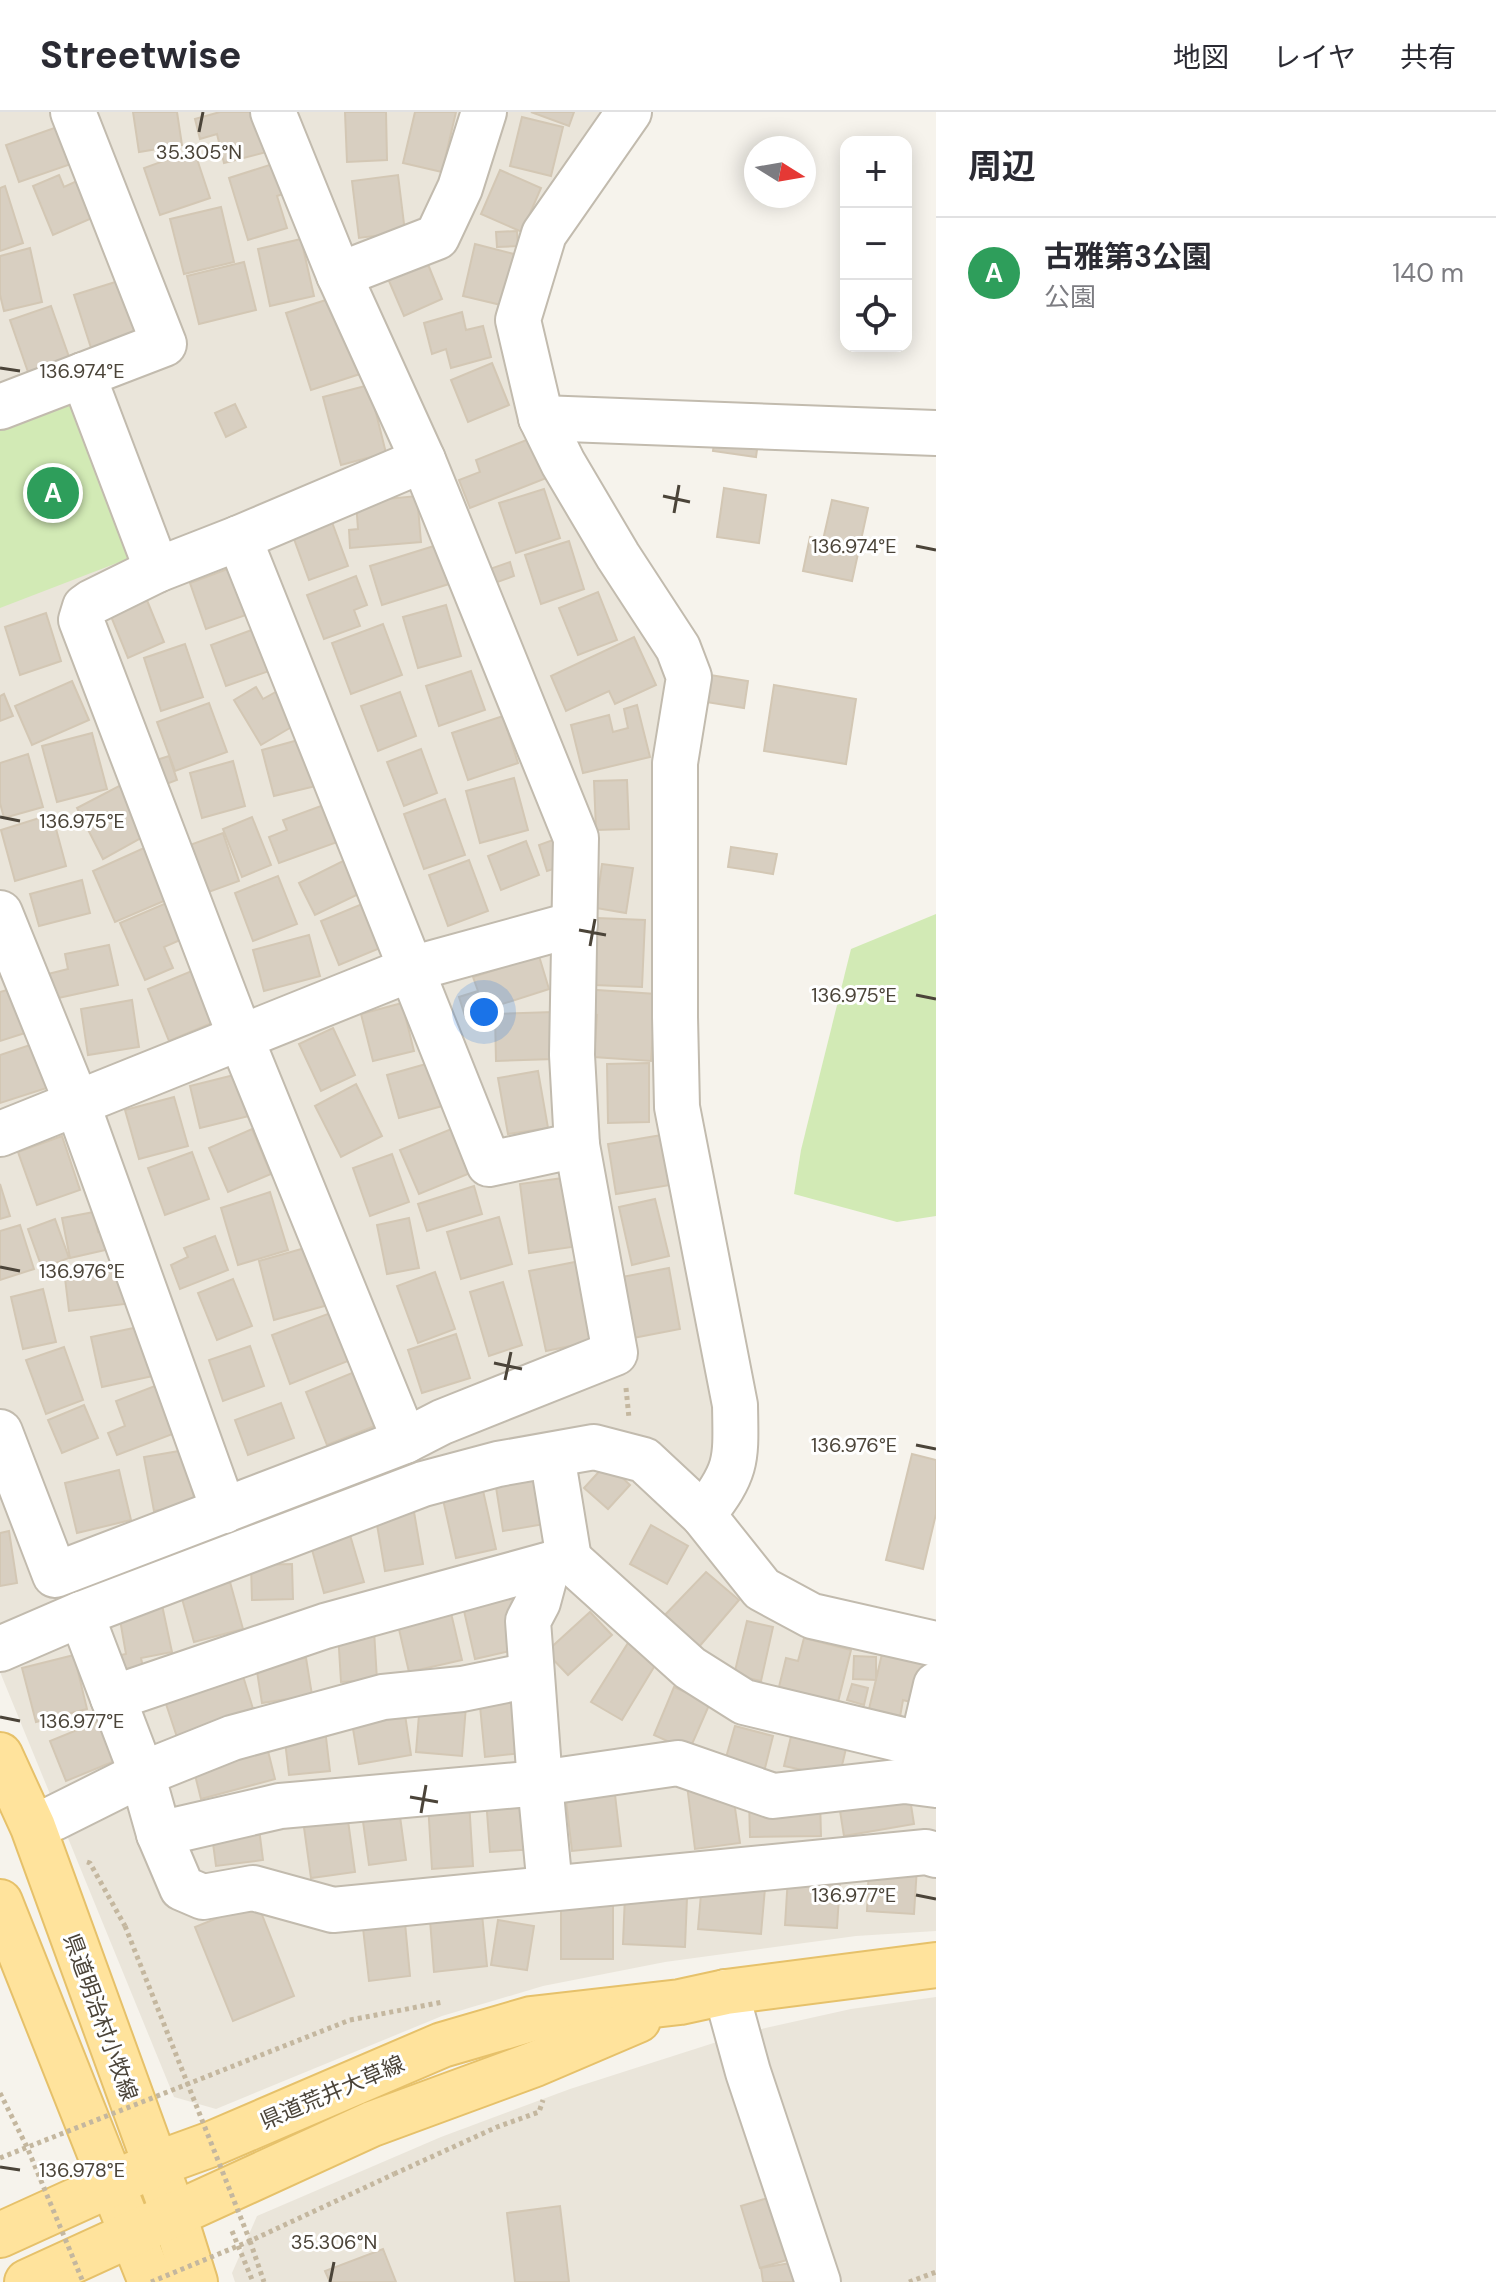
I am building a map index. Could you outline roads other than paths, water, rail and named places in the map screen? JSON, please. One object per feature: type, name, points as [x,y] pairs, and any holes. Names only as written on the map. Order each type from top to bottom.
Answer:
[{"type":"main road","name":"県道明治村小牧線","points":[[0,1755],[33,1827],[174,2215],[195,2282]]},
{"type":"main road","points":[[0,1902],[151,2282]]},
{"type":"main road","name":"県道荒井大草線","points":[[0,2235],[154,2165],[209,2145],[442,2045],[531,2019],[680,2002],[726,1992],[936,1965]]},
{"type":"main road","name":"県道荒井大草線","points":[[27,2282],[372,2124],[535,2064],[680,2002]]},
{"type":"street","points":[[0,407],[164,344],[73,112]]},
{"type":"street","points":[[0,1432],[55,1575],[405,1441],[442,1422],[615,1353],[577,1145],[572,1055],[576,838],[423,460],[339,275],[273,112]]},
{"type":"street","points":[[339,275],[437,237],[460,188],[484,112]]},
{"type":"street","points":[[629,112],[544,234],[518,320],[541,418],[563,463],[610,543],[678,648],[689,677],[675,763],[677,1107],[735,1405],[736,1449],[732,1475],[703,1515]]},
{"type":"street","points":[[83,375],[157,570]]},
{"type":"street","points":[[541,418],[936,433]]},
{"type":"street","points":[[405,1441],[240,1036],[81,620],[85,607],[92,602],[157,570],[423,460]]},
{"type":"street","points":[[239,538],[489,1164],[577,1145]]},
{"type":"street","points":[[0,913],[77,1103],[224,1511]]},
{"type":"street","points":[[0,1134],[411,969],[575,924]]},
{"type":"street","points":[[0,1649],[81,1614],[423,1484],[498,1464],[594,1447],[644,1460],[703,1515],[762,1589],[812,1616],[936,1644]]},
{"type":"street","points":[[550,1888],[528,1621],[558,1562],[552,1455]]},
{"type":"street","points":[[113,1698],[325,1626],[558,1562]]},
{"type":"street","points":[[558,1562],[690,1668],[744,1702],[929,1746],[936,1685]]},
{"type":"street","points":[[81,1614],[142,1774],[159,1834],[182,1888],[203,1897],[253,1888],[333,1910],[931,1853],[936,1788],[905,1781],[773,1796],[678,1763],[540,1783],[280,1806],[159,1834]]},
{"type":"street","points":[[54,1818],[142,1774],[232,1738],[383,1697],[462,1689],[531,1675]]},
{"type":"street","points":[[726,1992],[748,2072],[818,2282]]},
{"type":"place","name":"古雅第3公園","points":[[53,493]]}]
